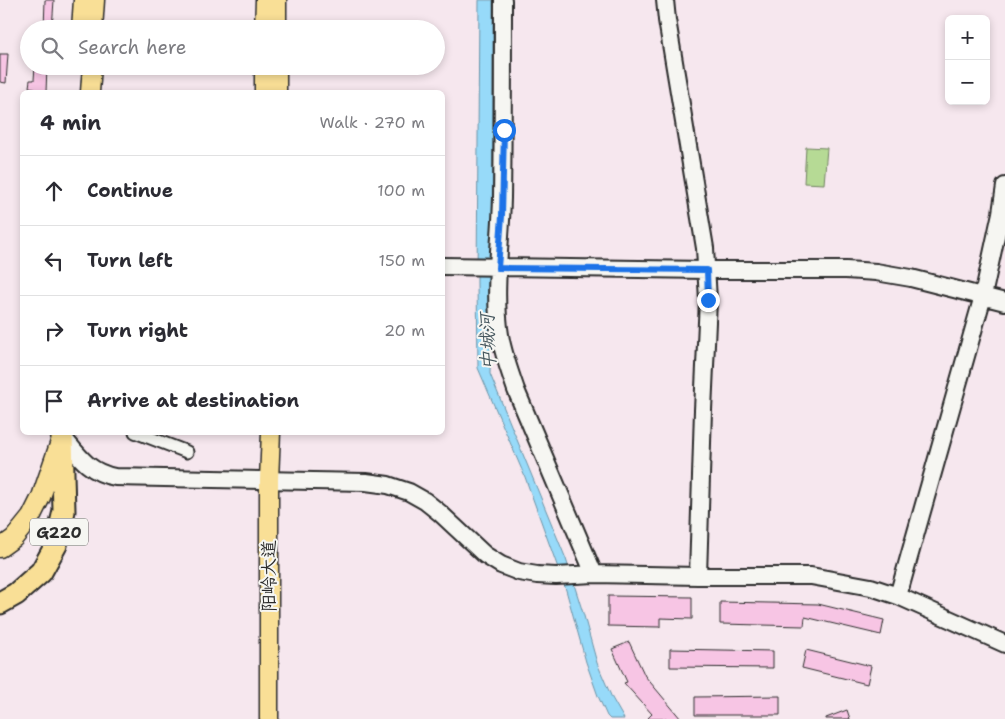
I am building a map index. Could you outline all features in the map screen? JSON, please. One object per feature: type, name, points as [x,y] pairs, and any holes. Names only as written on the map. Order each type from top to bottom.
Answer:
[{"type":"highway","name":"G220","points":[[0,590],[11,584],[33,563],[46,541],[62,435]]},
{"type":"highway","name":"G220","points":[[0,603],[16,594],[41,572],[56,545],[64,511],[62,435]]},
{"type":"main road","points":[[81,20],[82,0]]},
{"type":"main road","points":[[94,20],[95,0]]},
{"type":"main road","points":[[264,20],[265,0]]},
{"type":"main road","points":[[277,0],[277,20]]},
{"type":"main road","points":[[78,90],[79,75]]},
{"type":"main road","points":[[90,90],[91,75]]},
{"type":"main road","points":[[264,75],[264,90]]},
{"type":"main road","points":[[278,75],[278,90]]},
{"type":"main road","points":[[0,548],[14,538],[31,517],[41,497],[62,435]]},
{"type":"main road","name":"阳岭大道","points":[[259,435],[264,480],[269,719]]},
{"type":"main road","name":"阳岭大道","points":[[258,719],[264,480],[271,435]]},
{"type":"street","points":[[502,0],[504,130],[497,306],[500,336],[508,367],[594,574]]},
{"type":"street","points":[[665,0],[707,270],[708,300],[698,576]]},
{"type":"street","points":[[898,596],[982,296],[1001,214],[1005,186]]},
{"type":"street","points":[[445,266],[473,268],[846,270],[876,272],[911,278],[1005,302]]},
{"type":"street","points":[[63,435],[82,460],[93,470],[115,477],[366,482],[409,492],[425,501],[440,513],[485,555],[501,565],[519,572],[556,576],[594,574],[812,576],[871,587],[898,596],[1005,644]]},
{"type":"street","points":[[143,435],[187,452]]},
{"type":"green space","points":[[806,147],[827,148],[824,184],[804,183]]},
{"type":"water","name":"中城河","points":[[479,0],[493,0],[490,374],[566,559],[597,663],[612,698],[624,719],[610,719],[598,696],[586,662],[566,590],[525,477],[478,368]]},
{"type":"building","points":[[45,0],[54,0],[53,20],[44,20]]},
{"type":"building","points":[[0,54],[8,54],[6,83],[0,82]]},
{"type":"building","points":[[34,75],[47,75],[46,90],[34,90],[34,88],[29,87],[30,80],[34,80]]},
{"type":"building","points":[[608,596],[692,597],[692,619],[660,618],[660,627],[608,626]]},
{"type":"building","points":[[720,602],[818,604],[884,620],[881,635],[805,617],[804,626],[720,624]]},
{"type":"building","points":[[629,642],[645,676],[681,719],[647,719],[652,714],[624,683],[627,682],[612,649]]},
{"type":"building","points":[[670,649],[773,651],[773,668],[670,667]]},
{"type":"building","points":[[806,650],[871,666],[867,684],[802,668]]},
{"type":"building","points":[[780,696],[780,715],[695,715],[695,697]]},
{"type":"building","points":[[847,710],[850,719],[826,719],[826,718]]},
{"type":"route","points":[[504,130],[502,216],[498,268],[707,270],[708,300]]}]
